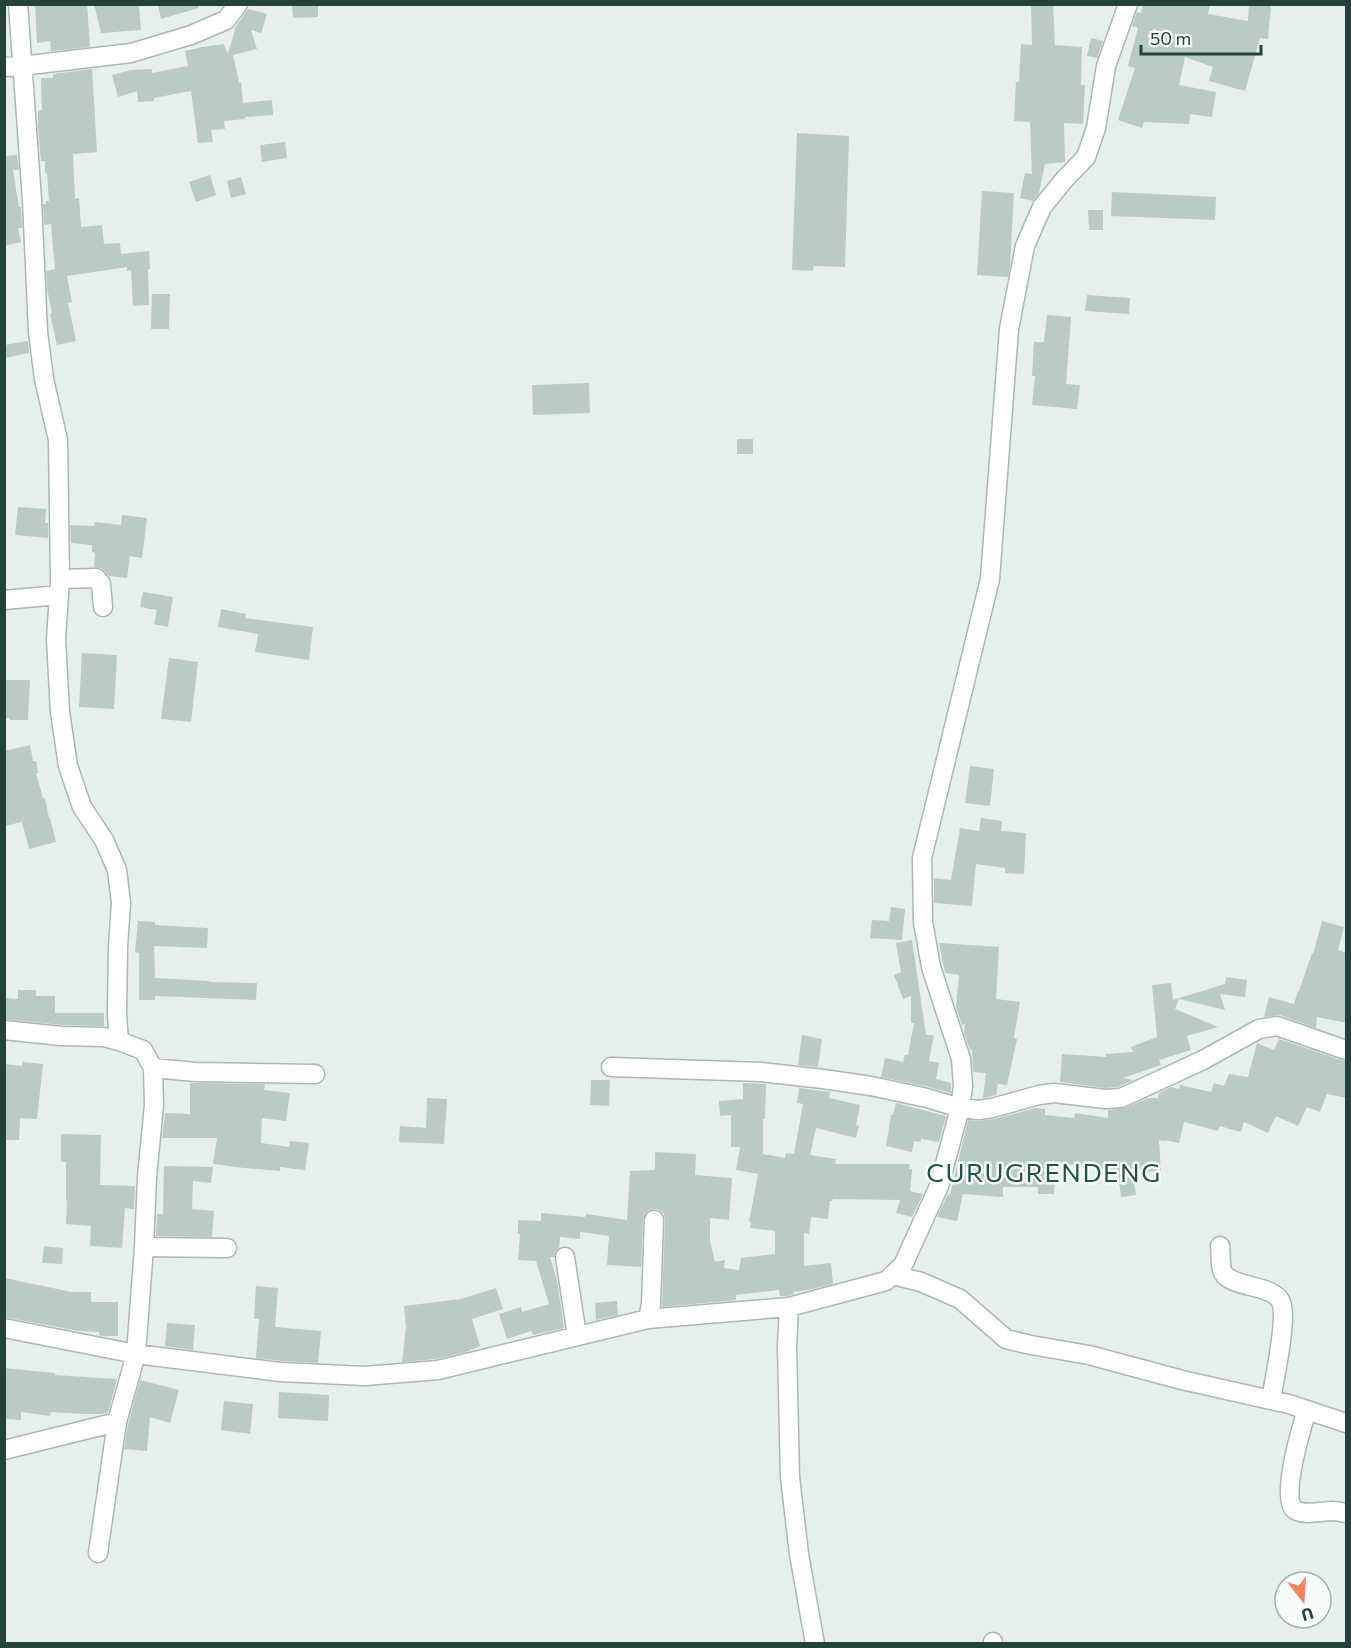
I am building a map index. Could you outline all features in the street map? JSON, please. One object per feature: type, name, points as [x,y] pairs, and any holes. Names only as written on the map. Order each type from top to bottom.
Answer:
[{"type":"street","points":[[18,4],[13,66],[25,88],[38,332],[44,379],[58,440],[59,587],[56,639],[60,712],[68,766],[82,807],[104,840],[117,870],[121,903],[118,946],[119,1041]]},
{"type":"street","points":[[13,66],[131,53],[191,35],[226,20],[238,4]]},
{"type":"street","points":[[4,1329],[136,1354],[280,1371],[365,1376],[438,1370],[648,1319],[789,1307],[886,1281],[903,1265],[939,1186],[960,1108],[963,1086],[961,1059],[931,967],[923,922],[922,858],[990,579],[1009,329],[1025,246],[1042,207],[1086,157],[1096,129],[1106,66],[1128,4]]},
{"type":"street","points":[[4,600],[96,578],[101,584],[103,606]]},
{"type":"street","points":[[611,1067],[761,1072],[813,1078],[871,1086],[960,1108],[979,1110],[1054,1093],[1105,1099],[1120,1098],[1203,1060],[1259,1029],[1277,1026],[1347,1050]]},
{"type":"street","points":[[4,1030],[61,1036],[104,1037],[142,1050],[153,1068],[154,1105],[136,1354],[117,1422],[98,1553]]},
{"type":"street","points":[[153,1068],[196,1072],[315,1074]]},
{"type":"street","points":[[648,1319],[651,1304],[654,1220]]},
{"type":"street","points":[[1220,1246],[1222,1271],[1227,1278],[1274,1294],[1281,1302],[1284,1318],[1270,1400]]},
{"type":"street","points":[[144,1247],[227,1248]]},
{"type":"street","points":[[566,1257],[577,1336]]},
{"type":"street","points":[[893,1275],[921,1282],[960,1299],[1006,1339],[1089,1355],[1151,1373],[1289,1404],[1347,1423]]},
{"type":"street","points":[[789,1307],[790,1477],[799,1554],[815,1644]]},
{"type":"street","points":[[1307,1410],[1293,1459],[1290,1503],[1300,1512],[1347,1513]]},
{"type":"street","points":[[4,1450],[117,1422]]},
{"type":"building","points":[[35,4],[87,4],[90,47],[51,51],[50,41],[37,43]]},
{"type":"building","points":[[94,4],[139,4],[141,30],[101,33]]},
{"type":"building","points":[[158,4],[198,4],[199,8],[161,19]]},
{"type":"building","points":[[292,4],[318,4],[318,17],[293,18]]},
{"type":"building","points":[[1031,4],[1053,4],[1055,45],[1082,47],[1081,85],[1085,85],[1083,124],[1064,123],[1065,162],[1045,164],[1039,193],[1033,201],[1020,198],[1025,173],[1032,174],[1030,122],[1014,121],[1021,44],[1032,45]]},
{"type":"building","points":[[1143,4],[1210,4],[1208,14],[1248,21],[1249,4],[1271,4],[1268,39],[1260,38],[1245,91],[1209,81],[1213,67],[1185,57],[1179,85],[1216,92],[1212,117],[1190,114],[1189,124],[1144,122],[1142,128],[1118,120],[1135,68],[1128,66],[1138,28],[1132,26],[1137,12],[1141,13]]},
{"type":"building","points":[[248,9],[267,14],[261,33],[251,30],[257,49],[233,55],[239,82],[241,82],[243,103],[272,100],[273,115],[224,121],[225,129],[211,130],[213,142],[198,143],[191,91],[154,98],[154,101],[138,102],[137,91],[118,97],[112,75],[131,70],[152,69],[152,73],[188,66],[185,51],[202,47],[224,44],[228,54],[236,26]]},
{"type":"building","points":[[1091,38],[1103,41],[1097,58],[1087,56]]},
{"type":"building","points":[[92,69],[97,152],[73,154],[75,199],[79,198],[81,227],[102,225],[104,244],[120,243],[121,254],[149,251],[149,305],[133,306],[131,270],[127,271],[127,267],[67,276],[72,302],[68,303],[76,341],[57,345],[47,288],[46,271],[55,269],[51,224],[44,225],[43,204],[49,201],[45,161],[41,161],[38,126],[38,111],[42,110],[41,78],[53,78],[53,74]]},
{"type":"building","points":[[797,133],[849,136],[845,267],[814,266],[813,271],[792,270]]},
{"type":"building","points":[[285,142],[287,158],[262,162],[260,145]]},
{"type":"building","points":[[17,155],[19,170],[13,170],[19,207],[21,207],[22,228],[18,228],[21,242],[4,246],[4,156]]},
{"type":"building","points":[[210,175],[216,195],[196,202],[189,182]]},
{"type":"building","points":[[241,177],[246,194],[231,198],[227,181]]},
{"type":"building","points":[[982,191],[1014,193],[1008,277],[977,275]]},
{"type":"building","points":[[1112,192],[1216,197],[1215,220],[1111,216]]},
{"type":"building","points":[[1088,210],[1103,210],[1103,230],[1089,230]]},
{"type":"building","points":[[152,294],[170,294],[169,329],[151,329]]},
{"type":"building","points":[[1087,295],[1130,298],[1129,314],[1085,311]]},
{"type":"building","points":[[1047,315],[1071,317],[1066,384],[1080,385],[1077,409],[1032,405],[1035,376],[1032,376],[1034,342],[1044,342]]},
{"type":"building","points":[[28,341],[29,353],[4,358],[4,345]]},
{"type":"building","points":[[589,383],[590,413],[533,415],[532,385]]},
{"type":"building","points":[[737,439],[753,439],[753,454],[737,454]]},
{"type":"building","points":[[18,507],[46,509],[45,523],[48,523],[48,538],[15,535]]},
{"type":"building","points":[[122,515],[147,518],[142,558],[130,556],[127,578],[109,576],[101,568],[94,567],[95,553],[92,552],[92,545],[71,543],[70,525],[94,526],[95,522],[121,525]]},
{"type":"building","points":[[143,592],[173,597],[168,627],[154,624],[157,610],[140,607]]},
{"type":"building","points":[[221,609],[246,614],[245,618],[313,627],[309,660],[255,652],[258,634],[218,627]]},
{"type":"building","points":[[82,653],[117,655],[114,709],[79,707]]},
{"type":"building","points":[[169,658],[198,662],[191,722],[161,719]]},
{"type":"building","points":[[4,680],[30,680],[28,720],[4,718]]},
{"type":"building","points":[[30,745],[56,842],[29,849],[22,822],[4,826],[4,751]]},
{"type":"building","points":[[970,766],[994,769],[990,806],[965,803]]},
{"type":"building","points":[[981,818],[1002,821],[1001,831],[1026,833],[1024,874],[1005,873],[1005,868],[976,864],[972,906],[934,903],[934,878],[951,880],[960,828],[979,831]]},
{"type":"building","points":[[891,907],[905,909],[902,940],[870,938],[872,920],[889,921]]},
{"type":"building","points":[[138,921],[155,922],[155,925],[208,928],[207,948],[154,946],[155,978],[257,983],[256,1000],[155,996],[155,1000],[139,1000],[139,953],[135,952]]},
{"type":"building","points":[[1322,921],[1344,927],[1338,950],[1347,953],[1347,1023],[1317,1017],[1316,1028],[1280,1015],[1264,1017],[1269,997],[1294,1004],[1313,954]]},
{"type":"building","points":[[912,940],[926,1035],[934,1035],[929,1061],[939,1063],[936,1079],[951,1083],[951,1093],[881,1077],[885,1058],[903,1062],[905,1055],[908,1055],[914,1023],[911,1023],[911,996],[903,999],[894,975],[901,972],[896,943]]},
{"type":"building","points":[[939,943],[999,947],[996,999],[1020,1002],[1014,1038],[1017,1039],[1007,1085],[998,1084],[996,1095],[983,1098],[986,1073],[973,1072],[972,1050],[970,1050],[964,1032],[965,1024],[962,1025],[956,1007],[959,975],[945,973]]},
{"type":"building","points":[[1226,977],[1247,980],[1245,997],[1220,994],[1225,1010],[1179,999],[1175,1009],[1218,1027],[1187,1036],[1191,1050],[1159,1060],[1161,1065],[1123,1078],[1133,1080],[1118,1087],[1105,1088],[1060,1082],[1062,1054],[1106,1057],[1106,1054],[1133,1052],[1131,1047],[1157,1037],[1152,985],[1171,983],[1173,1000],[1225,984]]},
{"type":"building","points":[[18,990],[36,990],[36,996],[55,996],[55,1013],[104,1013],[104,1026],[62,1025],[4,1019],[4,998],[18,999]]},
{"type":"building","points":[[802,1035],[822,1039],[818,1067],[798,1065]]},
{"type":"building","points":[[1279,1039],[1347,1062],[1347,1098],[1327,1094],[1320,1112],[1307,1107],[1298,1126],[1276,1116],[1268,1133],[1244,1122],[1241,1132],[1220,1126],[1218,1131],[1184,1122],[1179,1143],[1159,1140],[1161,1171],[1133,1173],[1136,1195],[1121,1197],[1118,1172],[1099,1175],[1097,1164],[1055,1165],[1054,1194],[1038,1194],[1038,1187],[1003,1187],[1003,1197],[963,1194],[957,1221],[937,1217],[948,1194],[950,1195],[968,1120],[994,1119],[1036,1108],[1045,1109],[1045,1115],[1074,1118],[1075,1113],[1108,1118],[1108,1110],[1125,1108],[1148,1098],[1158,1098],[1159,1093],[1171,1087],[1179,1089],[1180,1085],[1211,1092],[1214,1083],[1224,1086],[1229,1074],[1248,1077],[1257,1043],[1274,1050]]},
{"type":"building","points":[[23,1062],[43,1064],[37,1119],[20,1118],[19,1140],[4,1140],[4,1064],[22,1066]]},
{"type":"building","points":[[591,1080],[610,1080],[609,1106],[590,1105]]},
{"type":"building","points":[[190,1083],[265,1084],[264,1090],[290,1093],[286,1121],[262,1118],[261,1143],[289,1147],[290,1141],[309,1143],[305,1170],[280,1167],[280,1171],[213,1164],[217,1138],[162,1138],[165,1113],[190,1114]]},
{"type":"building","points":[[743,1083],[766,1084],[763,1154],[785,1158],[786,1153],[794,1154],[803,1104],[797,1103],[799,1088],[830,1092],[829,1098],[860,1105],[856,1138],[816,1128],[810,1155],[836,1159],[835,1164],[910,1164],[909,1169],[912,1169],[910,1191],[923,1194],[912,1217],[896,1213],[900,1200],[833,1199],[830,1201],[828,1219],[811,1217],[809,1234],[804,1233],[804,1266],[831,1263],[833,1284],[793,1292],[794,1294],[787,1296],[780,1296],[779,1290],[736,1295],[736,1300],[662,1307],[665,1220],[664,1214],[659,1210],[649,1210],[643,1220],[641,1267],[607,1265],[609,1236],[580,1232],[580,1239],[560,1237],[559,1248],[554,1257],[550,1257],[557,1280],[564,1328],[533,1335],[531,1331],[507,1339],[499,1314],[521,1307],[522,1312],[549,1304],[536,1261],[518,1260],[520,1234],[518,1234],[518,1220],[541,1221],[541,1213],[585,1217],[586,1214],[627,1220],[630,1171],[655,1170],[655,1152],[696,1154],[695,1175],[732,1178],[729,1220],[710,1218],[710,1241],[715,1262],[725,1260],[724,1268],[739,1270],[741,1258],[775,1254],[775,1231],[750,1228],[751,1222],[749,1222],[758,1174],[736,1170],[740,1147],[731,1147],[731,1115],[720,1116],[719,1101],[743,1099]]},
{"type":"building","points":[[427,1098],[447,1099],[444,1144],[399,1142],[400,1126],[426,1128]]},
{"type":"building","points":[[896,1103],[946,1116],[939,1142],[921,1139],[921,1142],[914,1141],[912,1152],[886,1146],[891,1115],[893,1115]]},
{"type":"building","points":[[61,1134],[101,1135],[100,1185],[135,1186],[134,1209],[125,1208],[122,1248],[90,1246],[91,1226],[66,1224],[66,1162],[61,1162]]},
{"type":"building","points":[[164,1166],[213,1167],[211,1183],[193,1181],[192,1209],[214,1211],[212,1237],[156,1236],[157,1214],[163,1214]]},
{"type":"building","points":[[44,1246],[63,1248],[62,1264],[42,1263]]},
{"type":"building","points":[[4,1278],[72,1292],[91,1292],[91,1302],[118,1302],[118,1336],[102,1336],[99,1332],[79,1331],[4,1317]]},
{"type":"building","points":[[256,1286],[278,1288],[275,1327],[321,1331],[318,1363],[256,1358],[259,1319],[254,1319]]},
{"type":"building","points":[[496,1288],[503,1309],[472,1319],[480,1346],[436,1359],[402,1362],[406,1327],[404,1306],[461,1299]]},
{"type":"building","points":[[617,1301],[618,1315],[596,1320],[595,1303]]},
{"type":"building","points":[[167,1323],[195,1325],[193,1350],[165,1346]]},
{"type":"building","points":[[4,1368],[55,1373],[55,1375],[117,1379],[108,1413],[51,1412],[50,1416],[21,1412],[21,1420],[4,1419]]},
{"type":"building","points":[[140,1380],[179,1390],[170,1423],[150,1417],[147,1451],[124,1449]]},
{"type":"building","points":[[279,1392],[329,1395],[328,1421],[278,1418]]},
{"type":"building","points":[[224,1401],[253,1404],[250,1434],[221,1430]]},
{"type":"district","name":"CURUGRENDENG","points":[[1044,1173]]}]
